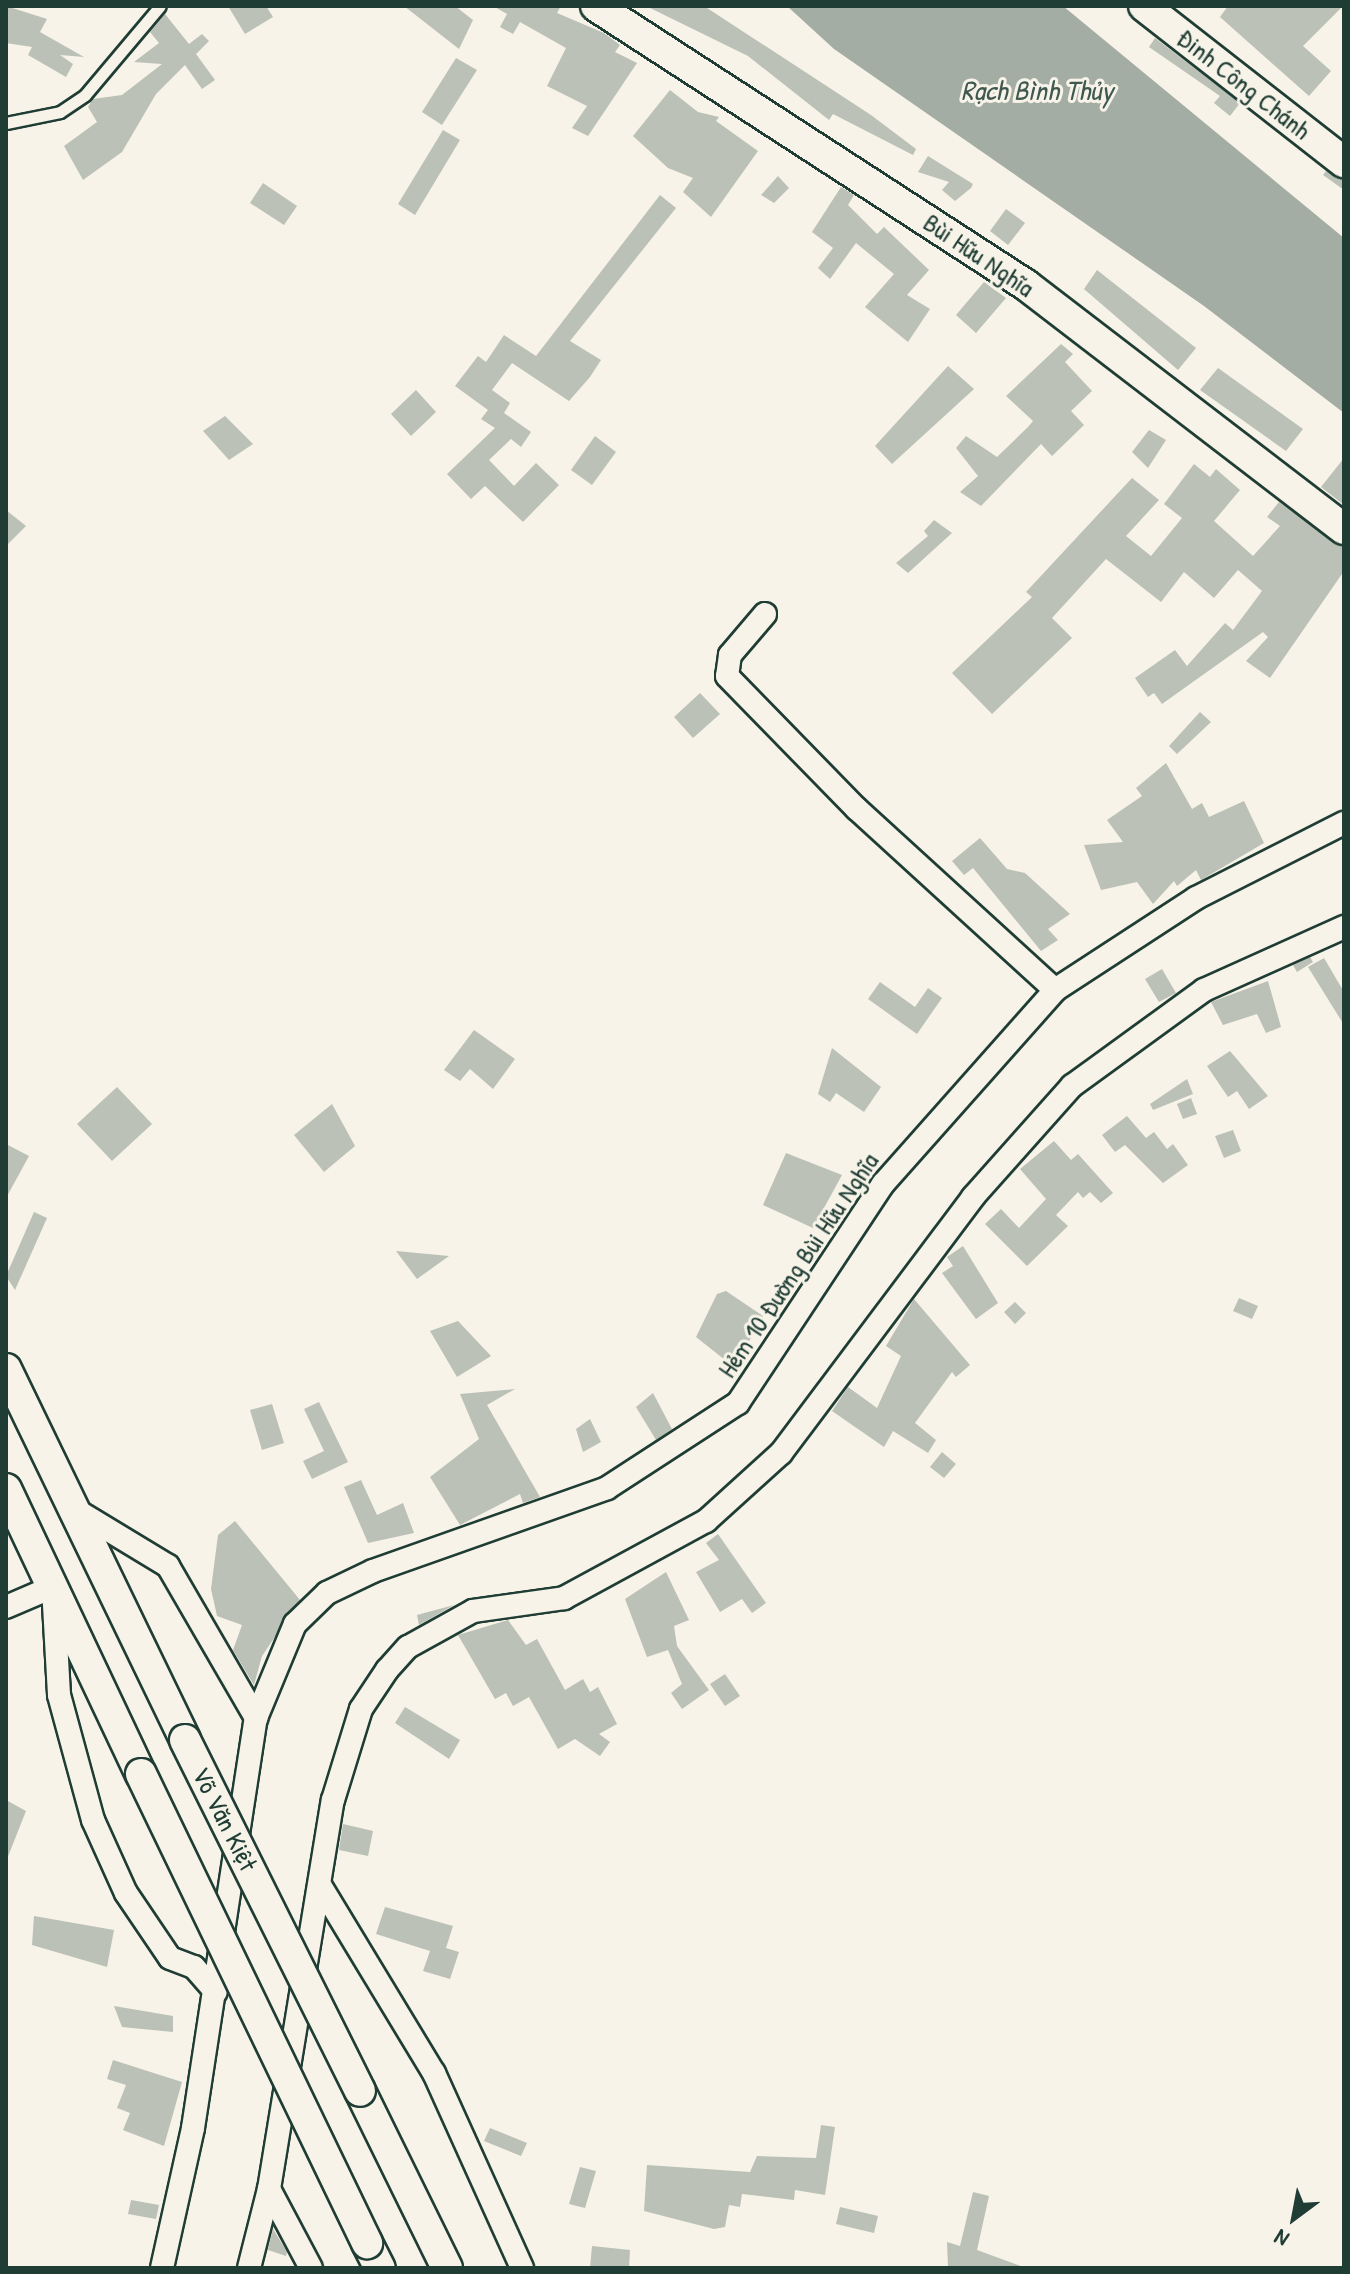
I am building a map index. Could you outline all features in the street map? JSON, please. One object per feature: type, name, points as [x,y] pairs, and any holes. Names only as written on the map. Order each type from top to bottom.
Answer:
[{"type":"main road","name":"Bùi Hữu Nghĩa","points":[[596,6],[1026,285],[1344,529]]},
{"type":"main road","name":"Đinh Công Chánh","points":[[1144,6],[1344,162]]},
{"type":"main road","name":"Võ Văn Kiệt","points":[[6,1369],[185,1740],[447,2268]]},
{"type":"main road","points":[[6,1489],[374,2256]]},
{"type":"street","points":[[765,614],[730,655],[727,676],[857,809],[1055,990]]},
{"type":"street","name":"Hẻm 10 Đường Bùi Hữu Nghĩa","points":[[162,2268],[216,1992],[253,1773],[256,1718],[295,1624],[327,1593],[607,1488],[738,1403],[883,1184],[1055,990],[1196,898],[1344,823]]},
{"type":"street","points":[[249,2268],[269,2189],[320,1885],[352,1730],[398,1656],[478,1609],[581,1591],[716,1514],[781,1453],[973,1197],[1072,1086],[1204,990],[1344,927]]},
{"type":"street","points":[[74,1509],[168,1566],[256,1718]]},
{"type":"street","points":[[6,1607],[53,1587],[59,1695],[93,1820],[126,1893],[170,1958],[194,1967],[216,1992]]},
{"type":"street","points":[[320,1885],[439,2083],[522,2268]]},
{"type":"street","points":[[269,2189],[311,2268]]},
{"type":"lane","points":[[6,123],[60,112],[85,95],[160,6]]},
{"type":"water","name":"Rạch Bình Thủy","points":[[787,6],[1063,6],[1344,238],[1344,413],[1204,306],[834,49]]},
{"type":"building","points":[[6,6],[47,19],[40,32],[84,57],[60,55],[73,64],[66,77],[28,55],[32,47],[6,43]]},
{"type":"building","points":[[228,6],[266,6],[273,17],[245,34]]},
{"type":"building","points":[[404,6],[455,6],[473,20],[459,49]]},
{"type":"building","points":[[493,6],[561,6],[557,13],[604,33],[620,45],[615,52],[637,63],[588,136],[572,128],[587,106],[547,86],[566,48],[520,22],[513,34],[500,27],[507,14]]},
{"type":"building","points":[[646,6],[704,6],[871,115],[916,149],[913,155],[833,114],[829,120],[748,56]]},
{"type":"building","points":[[1228,6],[1343,6],[1303,46],[1331,71],[1309,96],[1220,17]]},
{"type":"building","points":[[165,14],[189,44],[202,34],[209,41],[196,54],[215,80],[202,89],[185,65],[156,94],[122,152],[83,180],[64,146],[97,122],[88,107],[93,99],[122,95],[162,64],[134,62],[159,43],[150,32]]},
{"type":"building","points":[[1155,38],[1240,103],[1230,116],[1214,103],[1220,96],[1149,47]]},
{"type":"building","points":[[456,58],[477,70],[442,125],[422,112]]},
{"type":"building","points":[[670,90],[698,112],[719,117],[716,121],[758,151],[711,217],[683,192],[693,178],[668,168],[633,136]]},
{"type":"building","points":[[443,130],[460,140],[415,215],[398,204]]},
{"type":"building","points":[[928,156],[973,184],[971,188],[955,201],[942,190],[949,182],[918,172]]},
{"type":"building","points":[[1326,171],[1344,180],[1344,190],[1323,175]]},
{"type":"building","points":[[778,176],[789,188],[774,203],[761,195]]},
{"type":"building","points":[[263,183],[297,206],[284,225],[250,203]]},
{"type":"building","points":[[841,187],[854,195],[848,205],[877,234],[884,227],[929,270],[907,295],[930,309],[908,342],[865,307],[894,274],[856,243],[830,279],[818,268],[833,248],[812,232]]},
{"type":"building","points":[[660,195],[676,208],[570,341],[601,360],[590,377],[569,401],[512,363],[492,390],[510,403],[504,413],[531,432],[521,447],[511,439],[489,460],[514,486],[536,463],[559,485],[523,522],[485,486],[471,499],[447,474],[495,428],[481,419],[488,410],[455,386],[478,356],[486,362],[504,335],[536,356]]},
{"type":"building","points":[[1006,209],[1025,223],[1008,245],[990,231]]},
{"type":"building","points":[[1097,270],[1196,348],[1178,370],[1084,289]]},
{"type":"building","points":[[984,282],[1006,298],[976,333],[956,315]]},
{"type":"building","points":[[1061,344],[1073,354],[1065,362],[1092,391],[1071,411],[1084,425],[1052,456],[1041,444],[981,506],[960,492],[978,476],[956,448],[966,436],[997,457],[1028,427],[1033,421],[1006,396]]},
{"type":"building","points":[[948,366],[974,389],[892,464],[875,446]]},
{"type":"building","points":[[1218,368],[1303,429],[1286,451],[1200,390]]},
{"type":"building","points":[[416,390],[436,412],[411,436],[391,414]]},
{"type":"building","points":[[225,416],[253,444],[229,460],[203,431]]},
{"type":"building","points":[[1149,430],[1166,440],[1148,468],[1132,452]]},
{"type":"building","points":[[595,436],[616,452],[592,485],[571,470]]},
{"type":"building","points":[[1344,458],[1344,505],[1321,487]]},
{"type":"building","points":[[1194,464],[1210,477],[1216,469],[1240,490],[1214,521],[1253,556],[1280,526],[1267,517],[1279,502],[1344,547],[1344,571],[1270,678],[1246,661],[1268,637],[1263,632],[1162,704],[1154,693],[1148,697],[1135,678],[1175,650],[1187,666],[1225,623],[1233,630],[1262,591],[1238,570],[1214,598],[1184,572],[1161,602],[1106,559],[1052,618],[1072,638],[992,714],[952,673],[1032,597],[1026,592],[1132,478],[1159,500],[1126,536],[1151,556],[1182,518],[1164,504]]},
{"type":"building","points":[[6,510],[26,526],[6,546]]},
{"type":"building","points":[[934,520],[952,533],[908,573],[896,563],[928,536],[924,531]]},
{"type":"building","points":[[700,693],[720,714],[693,738],[674,717]]},
{"type":"building","points":[[1200,712],[1211,722],[1177,754],[1169,746]]},
{"type":"building","points":[[1166,763],[1192,809],[1202,803],[1209,817],[1244,801],[1264,843],[1201,880],[1196,870],[1177,886],[1174,881],[1153,904],[1137,882],[1101,890],[1084,845],[1123,842],[1107,820],[1142,796],[1136,788]]},
{"type":"building","points":[[980,838],[1007,869],[1025,873],[1070,914],[1048,929],[1058,940],[1041,951],[973,868],[964,875],[952,861]]},
{"type":"building","points":[[1310,957],[1313,962],[1297,972],[1293,965]]},
{"type":"building","points":[[1324,958],[1344,992],[1344,1025],[1308,967]]},
{"type":"building","points":[[1162,969],[1176,993],[1159,1002],[1145,979]]},
{"type":"building","points":[[1268,981],[1281,1027],[1266,1033],[1257,1014],[1223,1025],[1211,1002]]},
{"type":"building","points":[[880,982],[915,1007],[928,988],[942,998],[917,1034],[868,999]]},
{"type":"building","points":[[474,1030],[515,1059],[493,1089],[470,1069],[460,1081],[444,1070]]},
{"type":"building","points":[[832,1048],[881,1087],[864,1112],[836,1093],[830,1102],[818,1094]]},
{"type":"building","points":[[1230,1051],[1268,1096],[1249,1109],[1237,1091],[1228,1097],[1207,1066]]},
{"type":"building","points":[[1187,1079],[1193,1094],[1153,1110],[1150,1104]]},
{"type":"building","points":[[117,1087],[152,1124],[112,1161],[77,1124]]},
{"type":"building","points":[[1191,1098],[1197,1114],[1183,1119],[1177,1104]]},
{"type":"building","points":[[332,1104],[355,1146],[324,1172],[294,1135]]},
{"type":"building","points":[[1127,1116],[1146,1138],[1154,1132],[1167,1149],[1173,1144],[1188,1165],[1163,1183],[1125,1145],[1115,1152],[1102,1135]]},
{"type":"building","points":[[1233,1130],[1241,1151],[1224,1158],[1215,1136]]},
{"type":"building","points":[[1054,1141],[1071,1160],[1078,1154],[1113,1193],[1101,1203],[1090,1192],[1083,1198],[1078,1192],[1056,1215],[1068,1226],[1027,1266],[985,1224],[1001,1209],[1019,1228],[1046,1199],[1020,1169]]},
{"type":"building","points":[[6,1144],[29,1156],[6,1198]]},
{"type":"building","points":[[786,1153],[842,1175],[813,1228],[763,1205]]},
{"type":"building","points":[[34,1212],[47,1218],[15,1290],[6,1276]]},
{"type":"building","points":[[963,1246],[998,1303],[976,1319],[942,1273],[953,1266],[947,1257]]},
{"type":"building","points":[[396,1251],[449,1256],[417,1279]]},
{"type":"building","points":[[726,1291],[763,1316],[742,1354],[725,1360],[696,1337],[717,1294]]},
{"type":"building","points":[[1239,1298],[1258,1306],[1252,1319],[1233,1311]]},
{"type":"building","points":[[914,1299],[970,1365],[956,1377],[952,1372],[915,1423],[936,1440],[928,1453],[893,1431],[884,1447],[832,1411],[848,1387],[877,1408],[901,1356],[886,1346]]},
{"type":"building","points":[[1015,1302],[1026,1313],[1015,1324],[1004,1312]]},
{"type":"building","points":[[458,1321],[491,1356],[457,1377],[430,1331]]},
{"type":"building","points":[[515,1389],[487,1405],[540,1497],[523,1503],[520,1494],[460,1525],[430,1477],[479,1439],[460,1394]]},
{"type":"building","points":[[653,1393],[672,1429],[656,1440],[636,1407]]},
{"type":"building","points":[[319,1402],[348,1462],[312,1479],[303,1461],[324,1451],[304,1409]]},
{"type":"building","points":[[272,1404],[284,1443],[262,1450],[250,1410]]},
{"type":"building","points":[[590,1419],[601,1442],[583,1452],[576,1429]]},
{"type":"building","points":[[942,1452],[956,1464],[944,1478],[930,1467]]},
{"type":"building","points":[[361,1480],[377,1515],[403,1503],[414,1533],[368,1543],[344,1487]]},
{"type":"building","points":[[235,1521],[300,1600],[262,1656],[254,1685],[233,1650],[242,1625],[217,1616],[211,1589],[218,1535]]},
{"type":"building","points":[[718,1534],[766,1603],[752,1613],[742,1599],[720,1612],[696,1572],[719,1560],[706,1543]]},
{"type":"building","points":[[666,1572],[689,1620],[674,1626],[677,1646],[709,1690],[682,1709],[671,1693],[682,1684],[668,1650],[647,1657],[625,1599]]},
{"type":"building","points":[[454,1605],[419,1625],[417,1615]]},
{"type":"building","points":[[508,1620],[526,1645],[537,1639],[565,1690],[583,1679],[590,1692],[598,1687],[617,1724],[599,1734],[610,1742],[600,1756],[575,1739],[558,1749],[529,1697],[513,1706],[506,1693],[495,1699],[458,1635]]},
{"type":"building","points":[[725,1674],[740,1696],[725,1706],[710,1684]]},
{"type":"building","points":[[405,1707],[460,1740],[449,1759],[395,1723]]},
{"type":"building","points":[[6,1800],[26,1811],[7,1859],[6,1859]]},
{"type":"building","points":[[343,1824],[373,1831],[368,1856],[339,1850]]},
{"type":"building","points":[[385,1907],[453,1926],[446,1948],[459,1952],[450,1979],[423,1971],[430,1951],[376,1934]]},
{"type":"building","points":[[34,1916],[114,1930],[107,1967],[32,1945]]},
{"type":"building","points":[[114,2006],[173,2016],[173,2032],[122,2027]]},
{"type":"building","points":[[113,2060],[182,2082],[164,2146],[123,2130],[130,2113],[117,2108],[126,2085],[107,2079]]},
{"type":"building","points":[[821,2125],[835,2127],[825,2195],[795,2190],[794,2200],[742,2194],[740,2207],[729,2205],[725,2227],[714,2229],[644,2211],[647,2165],[750,2172],[757,2156],[816,2158]]},
{"type":"building","points":[[490,2128],[527,2143],[521,2156],[484,2141]]},
{"type":"building","points":[[580,2167],[596,2171],[585,2208],[569,2204]]},
{"type":"building","points":[[973,2192],[989,2196],[977,2250],[1026,2268],[948,2268],[947,2242],[960,2246]]},
{"type":"building","points":[[131,2200],[159,2205],[156,2219],[128,2214]]},
{"type":"building","points":[[840,2207],[878,2216],[874,2233],[836,2224]]},
{"type":"building","points":[[273,2229],[287,2252],[286,2256],[268,2250]]},
{"type":"building","points":[[592,2246],[630,2250],[629,2268],[590,2268]]}]
